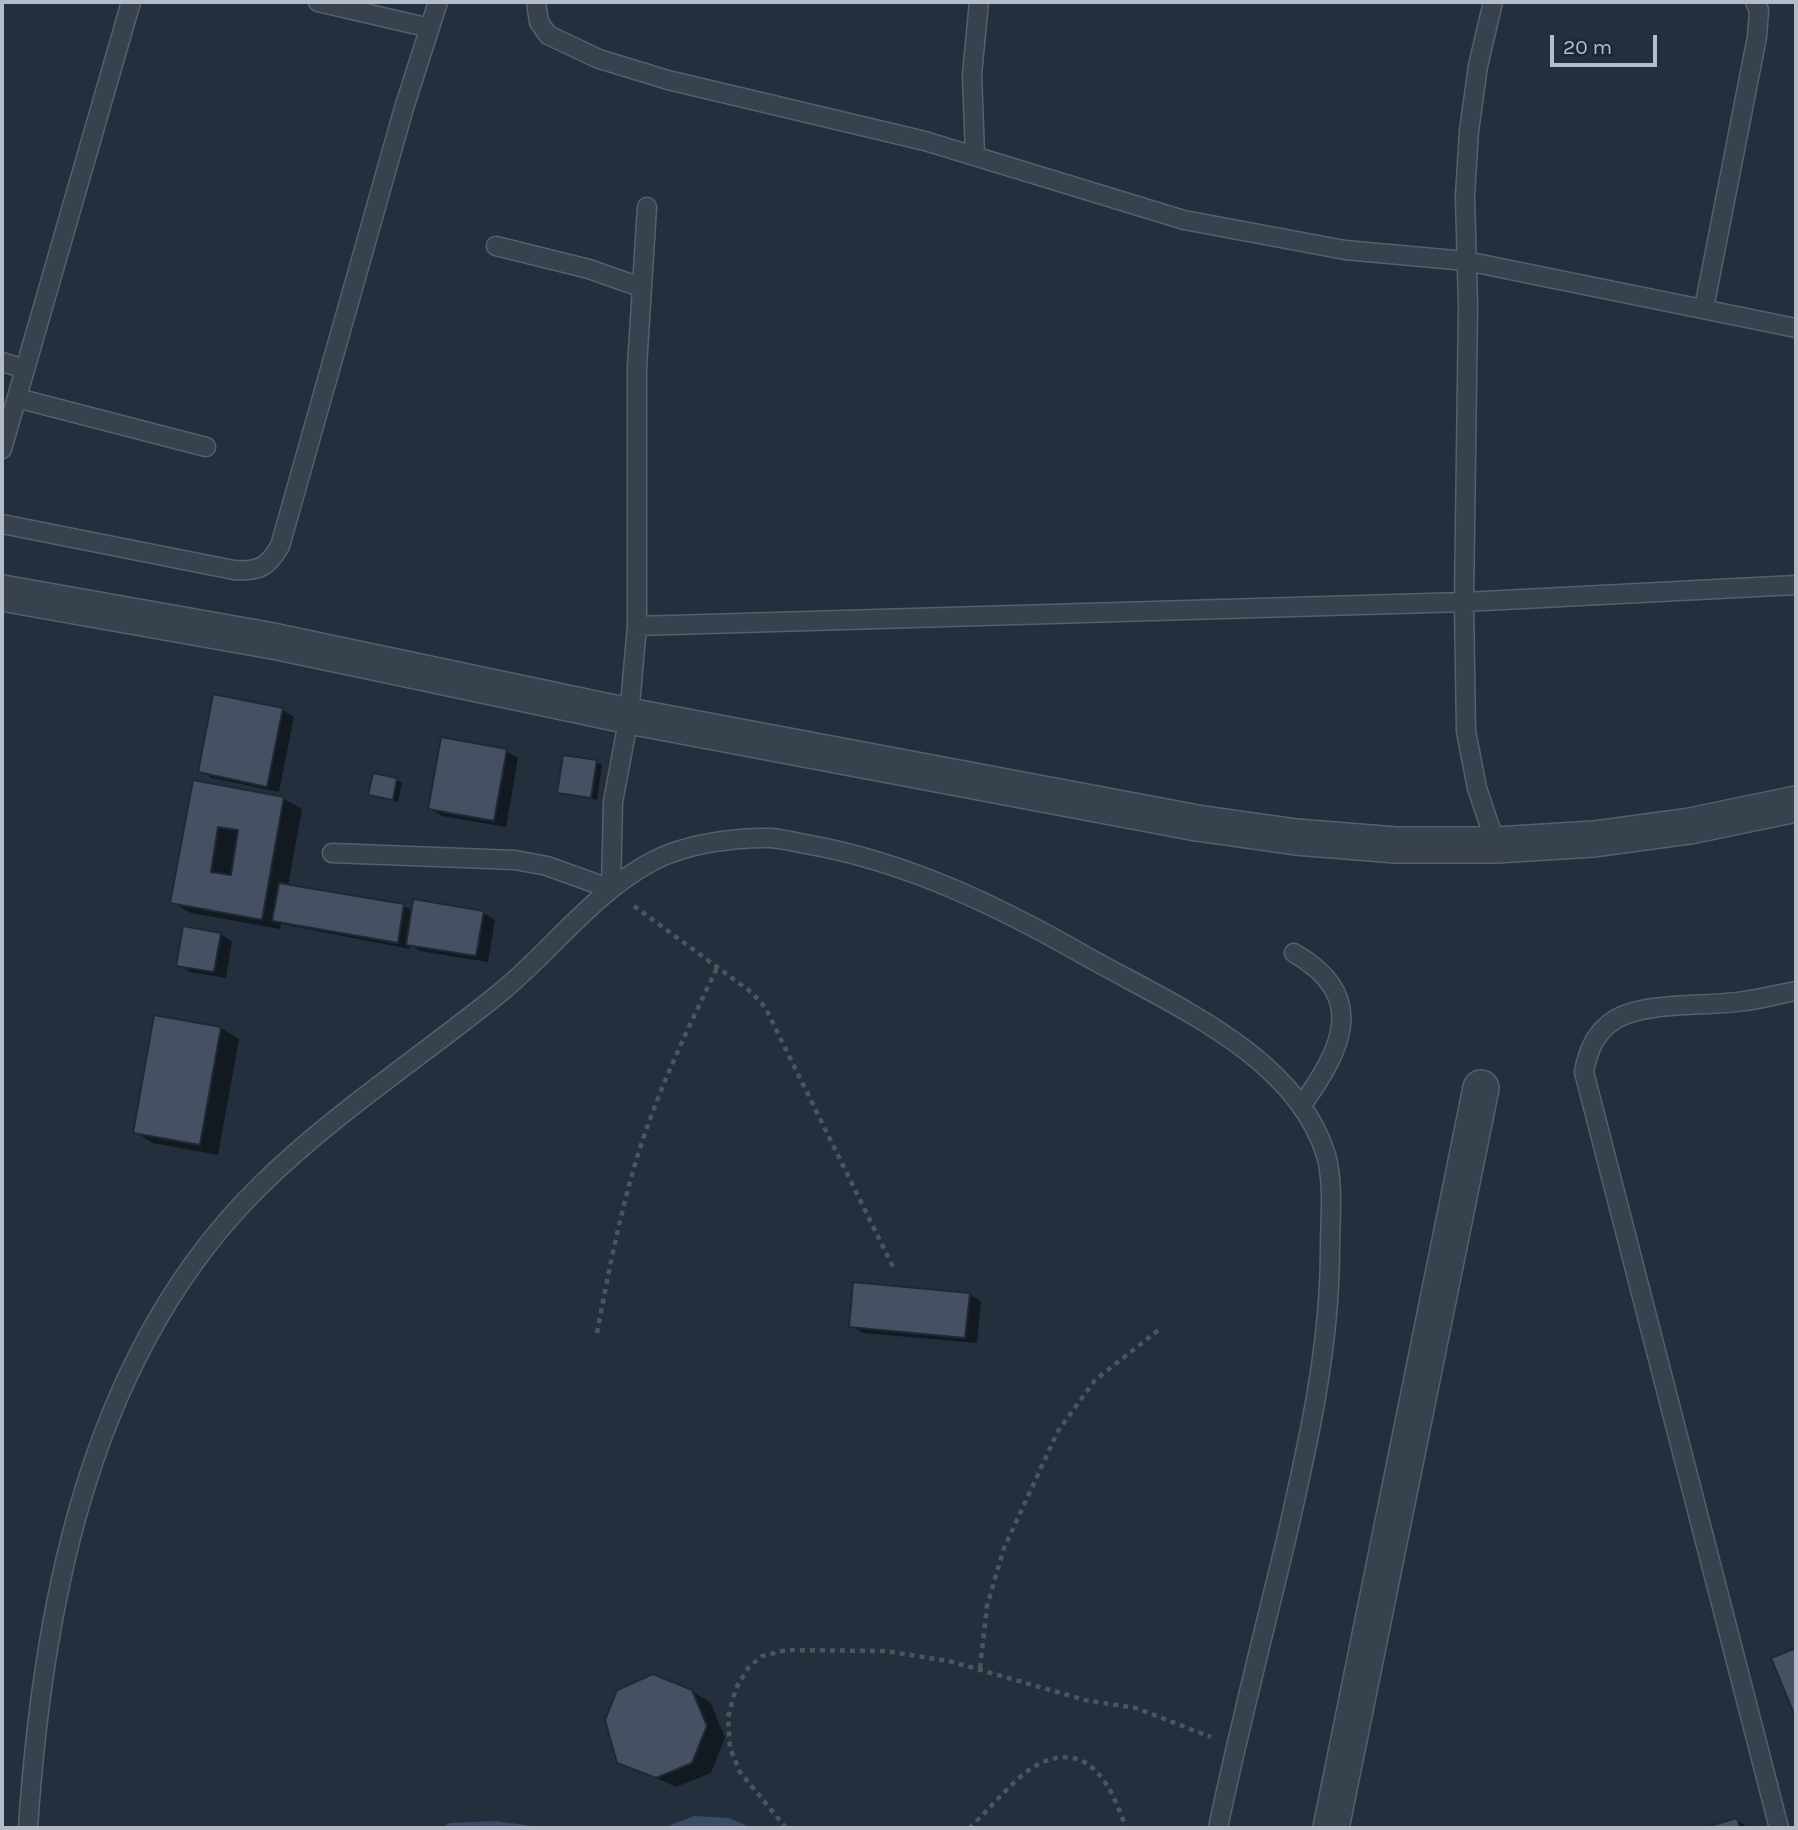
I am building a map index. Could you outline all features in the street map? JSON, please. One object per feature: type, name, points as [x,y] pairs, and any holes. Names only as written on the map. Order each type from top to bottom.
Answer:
[{"type":"street","points":[[2,593],[273,641],[629,716],[1209,824],[1296,837],[1396,845],[1496,845],[1594,839],[1690,826],[1796,804]]},
{"type":"street","points":[[1331,1828],[1481,1088]]},
{"type":"lane","points":[[2,449],[131,2]]},
{"type":"lane","points":[[318,2],[430,29]]},
{"type":"lane","points":[[2,524],[234,570],[253,572],[271,563],[280,546],[401,121],[439,2]]},
{"type":"lane","points":[[536,2],[539,22],[548,35],[598,60],[668,80],[975,155],[1104,198],[1264,237],[1345,250],[1466,261],[1796,328]]},
{"type":"lane","points":[[975,155],[972,75],[979,2]]},
{"type":"lane","points":[[1493,2],[1478,66],[1469,131],[1465,196],[1468,306],[1464,602],[1466,730],[1476,789],[1496,845]]},
{"type":"lane","points":[[1704,308],[1757,37],[1759,10],[1755,2]]},
{"type":"lane","points":[[611,889],[612,802],[629,716],[637,626],[637,367],[640,287],[648,206]]},
{"type":"lane","points":[[496,246],[589,270],[640,287]]},
{"type":"lane","points":[[2,362],[25,369]]},
{"type":"lane","points":[[17,398],[206,447]]},
{"type":"lane","points":[[637,626],[1464,602],[1796,585]]},
{"type":"lane","points":[[28,1828],[33,1752],[49,1637],[74,1526],[114,1403],[175,1286],[259,1187],[360,1101],[530,967],[611,889],[657,858],[711,844],[773,838],[886,862],[1006,911],[1214,1029],[1263,1062],[1302,1105],[1327,1158],[1330,1293],[1319,1384],[1218,1828]]},
{"type":"lane","points":[[332,853],[515,860],[547,866],[611,889]]},
{"type":"lane","points":[[1294,953],[1314,965],[1329,981],[1339,1001],[1343,1024],[1333,1058],[1302,1105]]},
{"type":"lane","points":[[1779,1828],[1584,1072],[1588,1051],[1600,1032],[1616,1018],[1637,1012],[1744,1001],[1796,991]]},
{"type":"path","points":[[611,889],[751,992],[776,1025],[800,1083],[894,1269]]},
{"type":"path","points":[[597,1333],[615,1238],[641,1145],[675,1055],[717,968]]},
{"type":"path","points":[[979,1668],[987,1606],[1004,1548],[1058,1431],[1096,1380],[1161,1328]]},
{"type":"path","points":[[786,1828],[740,1772],[730,1748],[728,1717],[736,1688],[748,1668],[762,1656],[787,1650],[885,1651],[979,1668],[1085,1700],[1136,1708],[1237,1748]]},
{"type":"path","points":[[969,1828],[1041,1763],[1064,1758],[1088,1764],[1106,1779],[1124,1827]]},
{"type":"water","points":[[694,1816],[729,1818],[752,1828],[663,1828]]},
{"type":"water","points":[[495,1821],[548,1828],[439,1828],[450,1823]]},
{"type":"building","points":[[213,694],[283,708],[267,787],[198,772]]},
{"type":"building","points":[[441,737],[507,749],[494,821],[428,809]]},
{"type":"building","points":[[563,755],[597,760],[591,798],[557,793]]},
{"type":"building","points":[[373,773],[397,778],[393,800],[368,795]]},
{"type":"building","points":[[193,780],[284,797],[262,920],[170,903]],"holes":[[[218,827],[238,830],[231,875],[211,872]]]},
{"type":"building","points":[[279,883],[404,904],[398,943],[272,921]]},
{"type":"building","points":[[413,899],[484,911],[476,956],[406,945]]},
{"type":"building","points":[[183,926],[221,933],[214,972],[176,966]]},
{"type":"building","points":[[154,1015],[221,1027],[200,1145],[133,1133]]},
{"type":"building","points":[[853,1282],[970,1293],[965,1338],[849,1327]]},
{"type":"building","points":[[1796,1648],[1796,1719],[1771,1658]]},
{"type":"building","points":[[653,1674],[692,1690],[707,1726],[692,1763],[656,1778],[617,1763],[605,1720],[617,1690]]},
{"type":"building","points":[[1737,1818],[1740,1828],[1703,1828]]}]
